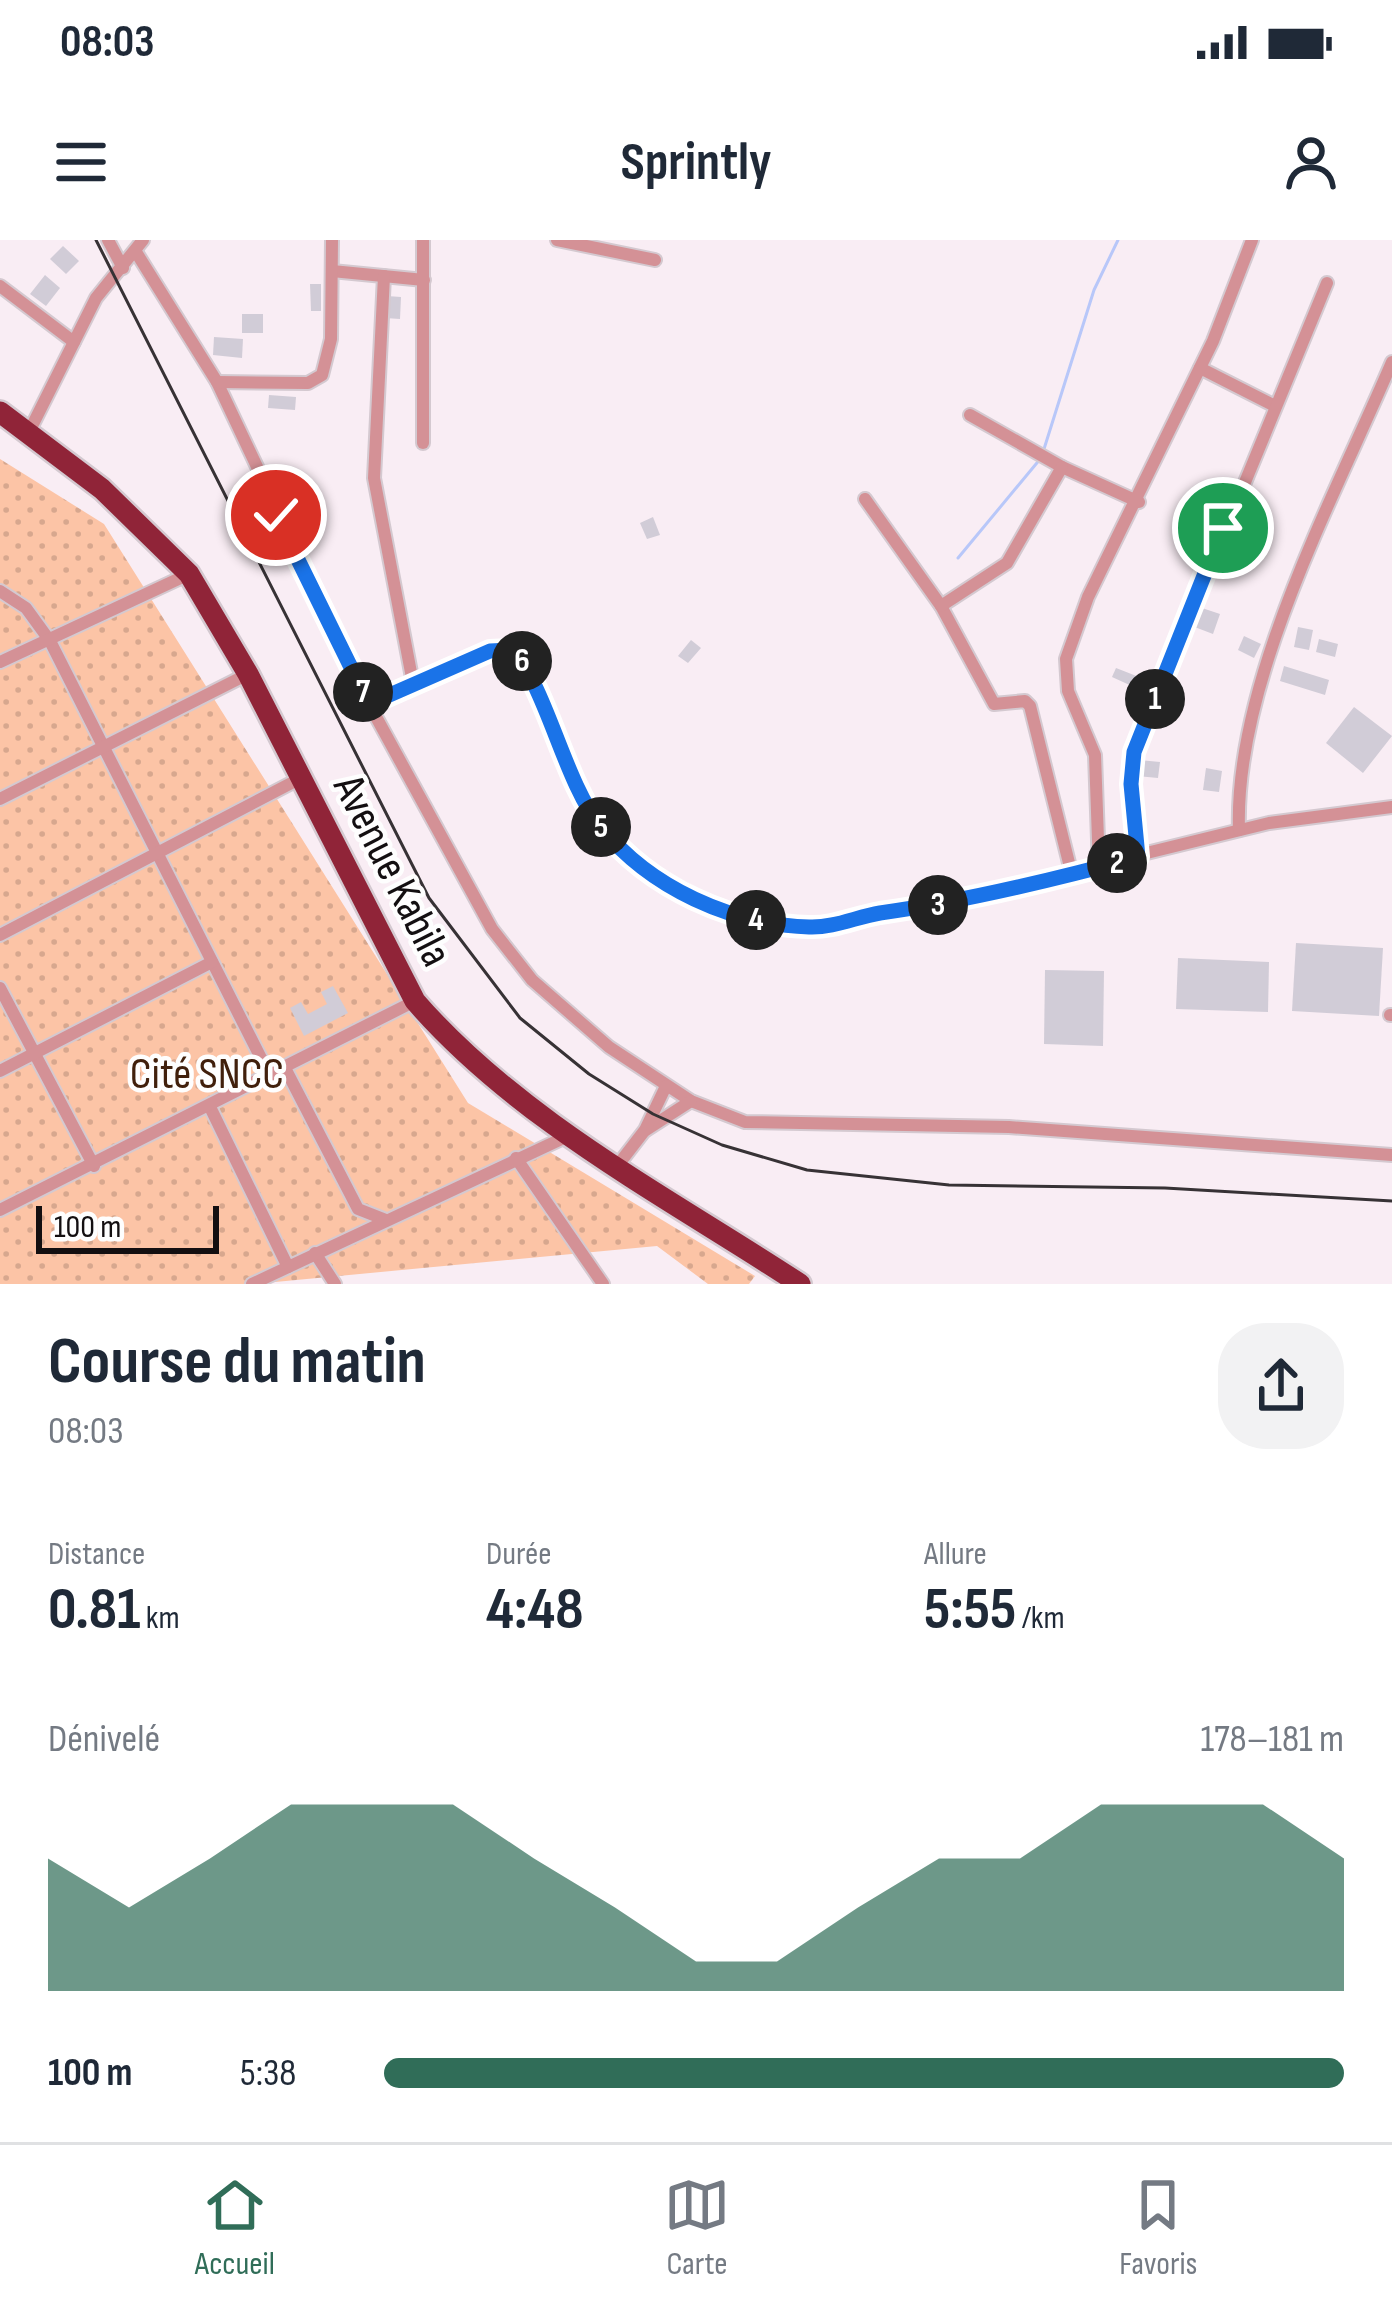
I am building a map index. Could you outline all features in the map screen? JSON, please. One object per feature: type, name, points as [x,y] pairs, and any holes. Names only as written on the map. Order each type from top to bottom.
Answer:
[{"type":"highway","name":"Avenue Kabila","points":[[0,412],[102,489],[189,574],[248,674],[415,1001],[453,1046],[618,1165],[800,1284]]},
{"type":"street","points":[[108,240],[123,268]]},
{"type":"street","points":[[217,382],[308,383],[322,375],[329,362],[332,240]]},
{"type":"street","points":[[423,240],[423,443]]},
{"type":"street","points":[[557,240],[615,246],[655,260]]},
{"type":"street","points":[[1099,868],[1095,754],[1068,691],[1066,658],[1088,597],[1200,368],[1252,240]]},
{"type":"street","points":[[29,432],[96,298],[140,246],[217,382],[369,704],[506,952],[593,1034],[691,1101],[745,1122],[785,1127],[1009,1127],[1392,1155]]},
{"type":"street","points":[[332,271],[424,280]]},
{"type":"street","points":[[384,276],[374,478],[412,683]]},
{"type":"street","points":[[1138,857],[1131,784],[1134,752],[1327,283]]},
{"type":"street","points":[[0,286],[74,342]]},
{"type":"street","points":[[1239,830],[1244,743],[1281,627],[1392,362]]},
{"type":"street","points":[[1200,368],[1275,406]]},
{"type":"street","points":[[970,415],[1062,467],[1138,502]]},
{"type":"street","points":[[941,606],[1006,563],[1062,467]]},
{"type":"street","points":[[865,500],[941,606],[994,704],[1024,701],[1030,706],[1072,874]]},
{"type":"street","points":[[0,662],[189,574]]},
{"type":"street","points":[[0,591],[26,608],[50,641],[270,1076]]},
{"type":"street","points":[[369,704],[490,651],[511,650],[520,659],[557,749],[599,825],[633,862],[670,887],[748,918],[785,926],[829,926],[1099,868],[1299,817],[1392,807]]},
{"type":"street","points":[[0,799],[248,674]]},
{"type":"street","points":[[0,935],[301,778]]},
{"type":"street","points":[[0,1071],[212,962]]},
{"type":"street","points":[[0,988],[94,1166]]},
{"type":"street","points":[[0,1210],[415,1001]]},
{"type":"street","points":[[285,1068],[358,1209],[354,1234]]},
{"type":"street","points":[[618,1165],[645,1130],[666,1086]]},
{"type":"street","points":[[645,1130],[691,1101]]},
{"type":"street","points":[[210,1107],[288,1268]]},
{"type":"street","points":[[252,1284],[573,1134]]},
{"type":"street","points":[[516,1158],[603,1284]]},
{"type":"street","points":[[358,1209],[386,1220]]},
{"type":"street","points":[[315,1253],[335,1284]]},
{"type":"green space","name":"Cité SNCC","points":[[0,459],[104,524],[468,1103],[755,1276],[749,1284],[708,1284],[657,1246],[253,1284],[0,1284]]},
{"type":"building","points":[[63,246],[79,261],[66,274],[50,259]]},
{"type":"building","points":[[45,275],[60,288],[46,306],[30,294]]},
{"type":"building","points":[[310,284],[321,284],[321,311],[311,311]]},
{"type":"building","points":[[387,296],[401,297],[400,319],[385,318]]},
{"type":"building","points":[[242,314],[263,314],[263,333],[242,333]]},
{"type":"building","points":[[214,337],[243,339],[242,358],[213,355]]},
{"type":"building","points":[[269,395],[296,397],[295,410],[268,408]]},
{"type":"building","points":[[653,517],[660,535],[647,539],[640,523]]},
{"type":"building","points":[[1199,607],[1220,614],[1213,634],[1192,626]]},
{"type":"building","points":[[1298,627],[1313,630],[1309,650],[1294,647]]},
{"type":"building","points":[[1244,636],[1261,644],[1254,658],[1238,650]]},
{"type":"building","points":[[1319,639],[1338,644],[1335,657],[1316,652]]},
{"type":"building","points":[[691,640],[701,648],[688,663],[678,656]]},
{"type":"building","points":[[1284,666],[1329,680],[1325,695],[1280,681]]},
{"type":"building","points":[[1116,668],[1139,677],[1134,687],[1112,677]]},
{"type":"building","points":[[1160,701],[1177,709],[1172,723],[1154,716]]},
{"type":"building","points":[[1354,707],[1392,736],[1363,773],[1326,743]]},
{"type":"building","points":[[1139,760],[1160,762],[1158,778],[1137,776]]},
{"type":"building","points":[[1206,768],[1222,771],[1219,792],[1203,790]]},
{"type":"building","points":[[1296,943],[1383,948],[1379,1016],[1292,1011]]},
{"type":"building","points":[[1178,958],[1269,962],[1268,1012],[1176,1009]]},
{"type":"building","points":[[1045,970],[1104,971],[1103,1046],[1044,1044]]},
{"type":"building","points":[[333,986],[348,1013],[304,1036],[290,1008],[301,1002],[308,1014],[327,1004],[321,992]]},
{"type":"waterway","points":[[1044,449],[1094,290],[1118,240]]},
{"type":"waterway","points":[[958,558],[1041,458]]},
{"type":"railway","points":[[96,240],[429,898],[520,1018],[589,1074],[653,1114],[722,1145],[807,1170],[949,1185],[1165,1188],[1392,1201]]},
{"type":"route","points":[[276,515],[369,704],[490,651],[511,650],[529,676],[576,788],[599,825],[633,862],[670,887],[748,918],[815,927],[974,897],[1138,857],[1131,784],[1134,752],[1223,528]]}]
